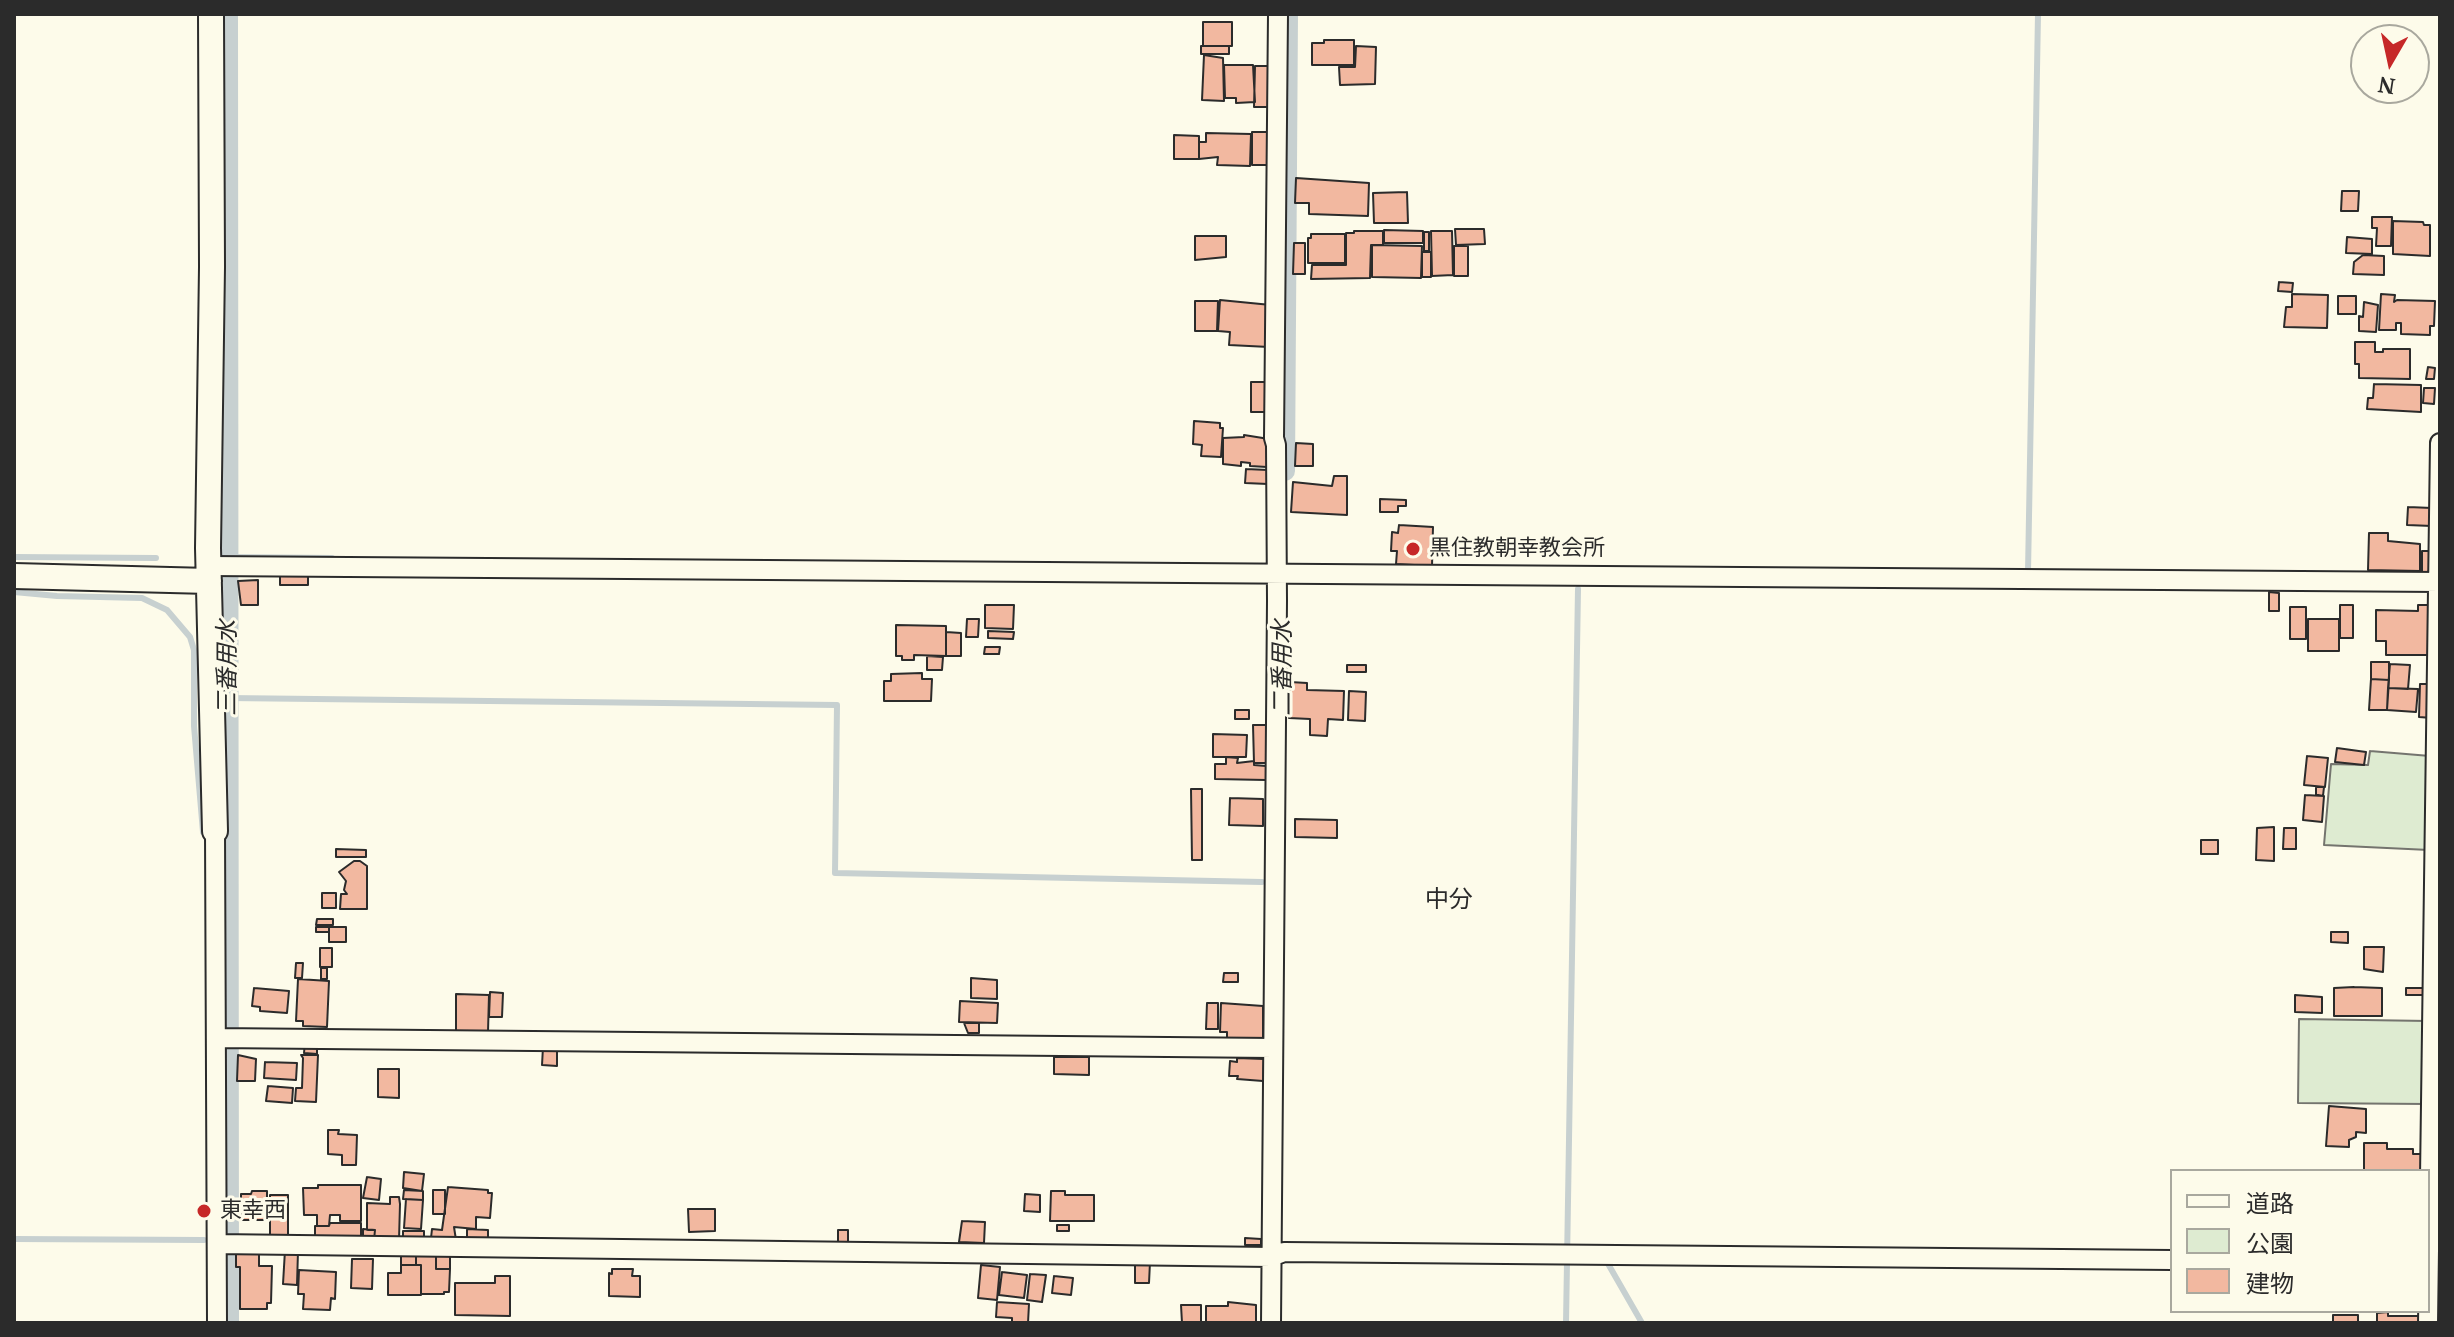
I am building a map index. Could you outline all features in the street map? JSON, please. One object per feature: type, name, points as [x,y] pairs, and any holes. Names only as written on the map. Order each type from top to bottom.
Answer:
[{"type":"street","points":[[211,14],[212,267],[219,570],[215,831],[225,1038],[226,1245],[217,1323]]},
{"type":"street","points":[[1271,1323],[1277,1255],[1273,1048],[1281,574],[1274,438],[1278,14]]},
{"type":"street","points":[[2430,1302],[2434,1261],[2440,443]]},
{"type":"street","points":[[14,576],[219,570],[2439,582]]},
{"type":"street","points":[[225,1038],[1273,1048]]},
{"type":"street","points":[[226,1245],[2170,1260]]},
{"type":"green space","points":[[2370,751],[2430,756],[2429,850],[2324,845],[2331,764],[2368,765]]},
{"type":"green space","points":[[2299,1019],[2428,1021],[2427,1104],[2298,1103]]},
{"type":"building","points":[[1203,22],[1232,22],[1232,46],[1203,46]]},
{"type":"building","points":[[1324,40],[1354,40],[1354,65],[1312,65],[1312,43],[1324,43]]},
{"type":"building","points":[[1201,46],[1229,46],[1229,54],[1201,54]]},
{"type":"building","points":[[1356,46],[1376,47],[1375,84],[1340,85],[1339,67],[1355,67]]},
{"type":"building","points":[[1204,55],[1223,58],[1224,101],[1202,100]]},
{"type":"building","points":[[1224,65],[1253,65],[1255,102],[1236,103],[1236,98],[1225,98]]},
{"type":"building","points":[[1255,66],[1272,66],[1271,107],[1254,107]]},
{"type":"building","points":[[1252,132],[1271,132],[1271,165],[1252,165]]},
{"type":"building","points":[[1206,133],[1251,134],[1250,166],[1217,165],[1218,157],[1199,159],[1199,142],[1206,142]]},
{"type":"building","points":[[1174,135],[1199,136],[1199,159],[1174,159]]},
{"type":"building","points":[[1296,178],[1369,183],[1368,216],[1309,214],[1309,203],[1295,203]]},
{"type":"building","points":[[2342,191],[2359,191],[2358,211],[2341,211]]},
{"type":"building","points":[[1407,192],[1408,223],[1374,223],[1373,193]]},
{"type":"building","points":[[2372,217],[2392,217],[2391,246],[2376,246],[2377,228],[2372,228]]},
{"type":"building","points":[[2393,221],[2430,225],[2430,256],[2393,254]]},
{"type":"building","points":[[1455,229],[1484,229],[1485,244],[1456,245]]},
{"type":"building","points":[[1384,230],[1423,231],[1423,243],[1384,243]]},
{"type":"building","points":[[1383,231],[1383,245],[1371,245],[1370,278],[1311,279],[1312,265],[1346,265],[1346,233]]},
{"type":"building","points":[[1431,231],[1452,231],[1453,275],[1432,276]]},
{"type":"building","points":[[1424,232],[1429,232],[1429,251],[1424,251]]},
{"type":"building","points":[[1311,234],[1345,234],[1345,263],[1308,263],[1308,238]]},
{"type":"building","points":[[1195,236],[1226,236],[1226,257],[1195,260]]},
{"type":"building","points":[[2347,237],[2372,239],[2372,254],[2346,253]]},
{"type":"building","points":[[1294,243],[1305,243],[1305,274],[1293,274]]},
{"type":"building","points":[[1372,245],[1422,246],[1421,278],[1372,277]]},
{"type":"building","points":[[1454,246],[1468,246],[1468,276],[1454,276]]},
{"type":"building","points":[[1422,252],[1431,252],[1431,277],[1422,277]]},
{"type":"building","points":[[2363,255],[2384,256],[2384,275],[2353,274],[2354,262]]},
{"type":"building","points":[[2279,282],[2293,283],[2292,292],[2278,291]]},
{"type":"building","points":[[2292,294],[2328,295],[2327,328],[2284,327],[2286,307],[2292,307]]},
{"type":"building","points":[[2381,294],[2395,295],[2394,302],[2435,301],[2434,326],[2430,326],[2430,335],[2401,334],[2401,323],[2396,323],[2396,330],[2379,330]]},
{"type":"building","points":[[2338,296],[2356,296],[2356,314],[2338,314]]},
{"type":"building","points":[[1220,300],[1271,305],[1269,347],[1229,345],[1230,332],[1218,331]]},
{"type":"building","points":[[1195,301],[1218,301],[1217,331],[1195,331]]},
{"type":"building","points":[[2364,302],[2378,305],[2376,332],[2359,331],[2359,316],[2363,317]]},
{"type":"building","points":[[2355,342],[2375,342],[2375,352],[2410,349],[2410,379],[2359,378],[2359,364],[2355,364]]},
{"type":"building","points":[[2428,367],[2435,368],[2434,379],[2426,379]]},
{"type":"building","points":[[1251,382],[1269,382],[1269,412],[1251,412]]},
{"type":"building","points":[[2374,384],[2421,385],[2421,412],[2367,409],[2368,398],[2373,398]]},
{"type":"building","points":[[2424,388],[2435,388],[2434,404],[2423,403]]},
{"type":"building","points":[[1194,421],[1220,423],[1220,428],[1223,428],[1221,457],[1201,456],[1202,445],[1193,444]]},
{"type":"building","points":[[1244,435],[1269,439],[1267,467],[1241,462],[1241,466],[1223,464],[1223,438]]},
{"type":"building","points":[[1296,443],[1313,444],[1313,466],[1295,466]]},
{"type":"building","points":[[1246,469],[1268,470],[1268,484],[1245,483]]},
{"type":"building","points":[[1334,476],[1347,476],[1347,515],[1291,512],[1293,482],[1332,486]]},
{"type":"building","points":[[1380,499],[1406,500],[1406,506],[1398,506],[1398,512],[1380,512]]},
{"type":"building","points":[[2408,507],[2432,508],[2432,526],[2407,525]]},
{"type":"building","points":[[1399,525],[1433,527],[1432,566],[1396,564],[1397,551],[1391,551],[1392,532],[1398,533]]},
{"type":"building","points":[[2369,533],[2388,533],[2388,541],[2420,544],[2420,571],[2368,570]]},
{"type":"building","points":[[2422,551],[2430,551],[2430,573],[2422,573]]},
{"type":"building","points":[[308,574],[308,585],[280,585],[280,575]]},
{"type":"building","points":[[258,580],[258,605],[241,605],[238,581]]},
{"type":"building","points":[[2269,592],[2279,593],[2279,611],[2269,611]]},
{"type":"building","points":[[985,605],[1014,605],[1013,629],[985,628]]},
{"type":"building","points":[[2340,605],[2353,605],[2353,638],[2340,638]]},
{"type":"building","points":[[2418,605],[2432,605],[2431,655],[2386,655],[2386,641],[2376,641],[2376,610],[2418,611]]},
{"type":"building","points":[[2290,607],[2306,607],[2306,639],[2290,639]]},
{"type":"building","points":[[967,619],[979,619],[978,637],[966,637]]},
{"type":"building","points":[[2308,619],[2339,619],[2339,651],[2308,651]]},
{"type":"building","points":[[896,625],[946,626],[946,656],[914,655],[914,660],[902,660],[902,656],[896,656]]},
{"type":"building","points":[[988,631],[1014,632],[1013,639],[988,638]]},
{"type":"building","points":[[946,632],[961,633],[961,656],[946,656]]},
{"type":"building","points":[[985,647],[1000,647],[999,654],[984,654]]},
{"type":"building","points":[[927,656],[943,657],[942,670],[927,670]]},
{"type":"building","points":[[2371,662],[2389,662],[2389,680],[2371,679]]},
{"type":"building","points":[[2390,664],[2410,665],[2408,689],[2388,688]]},
{"type":"building","points":[[1347,665],[1366,665],[1366,672],[1347,672]]},
{"type":"building","points":[[922,673],[922,679],[932,679],[931,701],[884,701],[884,681],[891,681],[891,674]]},
{"type":"building","points":[[2371,679],[2389,680],[2387,710],[2369,710]]},
{"type":"building","points":[[1290,682],[1307,683],[1307,690],[1344,691],[1343,720],[1328,719],[1327,736],[1310,735],[1310,719],[1289,718]]},
{"type":"building","points":[[2420,684],[2432,684],[2432,718],[2419,717]]},
{"type":"building","points":[[2388,688],[2418,689],[2416,712],[2387,710]]},
{"type":"building","points":[[1349,691],[1366,692],[1365,721],[1348,720]]},
{"type":"building","points":[[1235,710],[1249,710],[1249,719],[1235,719]]},
{"type":"building","points":[[1253,725],[1266,725],[1266,763],[1254,763]]},
{"type":"building","points":[[1213,734],[1247,735],[1246,757],[1213,757]]},
{"type":"building","points":[[2337,748],[2366,752],[2364,765],[2335,762]]},
{"type":"building","points":[[2307,756],[2328,758],[2325,787],[2304,785]]},
{"type":"building","points":[[1226,757],[1238,758],[1237,763],[1254,761],[1254,765],[1266,766],[1266,780],[1215,779],[1215,764],[1226,764]]},
{"type":"building","points":[[2316,787],[2324,787],[2323,796],[2316,795]]},
{"type":"building","points":[[1191,789],[1202,789],[1202,860],[1192,860]]},
{"type":"building","points":[[2305,795],[2324,796],[2322,822],[2303,820]]},
{"type":"building","points":[[1230,798],[1263,799],[1263,826],[1229,825]]},
{"type":"building","points":[[1295,819],[1337,820],[1337,838],[1295,837]]},
{"type":"building","points":[[2274,827],[2274,861],[2256,860],[2257,828]]},
{"type":"building","points":[[2284,828],[2296,828],[2296,849],[2283,849]]},
{"type":"building","points":[[2201,840],[2218,840],[2218,854],[2201,854]]},
{"type":"building","points":[[336,849],[366,850],[366,857],[336,857]]},
{"type":"building","points":[[354,861],[367,866],[367,909],[340,909],[341,894],[347,894],[344,890],[346,881],[339,872]]},
{"type":"building","points":[[322,893],[336,893],[336,908],[322,908]]},
{"type":"building","points":[[317,919],[333,919],[333,925],[316,925]]},
{"type":"building","points":[[316,927],[329,927],[329,932],[316,932]]},
{"type":"building","points":[[329,927],[346,927],[346,942],[329,942]]},
{"type":"building","points":[[2331,932],[2348,932],[2348,943],[2331,942]]},
{"type":"building","points":[[2364,947],[2384,947],[2383,972],[2364,969]]},
{"type":"building","points":[[320,948],[332,948],[332,967],[320,967]]},
{"type":"building","points":[[296,963],[303,963],[302,978],[295,978]]},
{"type":"building","points":[[321,968],[327,968],[327,979],[321,979]]},
{"type":"building","points":[[1224,973],[1238,973],[1238,982],[1223,982]]},
{"type":"building","points":[[971,978],[997,980],[997,999],[971,998]]},
{"type":"building","points":[[298,979],[329,981],[327,1027],[303,1026],[303,1021],[296,1021]]},
{"type":"building","points":[[254,988],[289,991],[287,1013],[260,1011],[260,1007],[252,1006]]},
{"type":"building","points":[[2334,988],[2382,988],[2382,1016],[2334,1016]]},
{"type":"building","points":[[2406,988],[2425,988],[2425,995],[2406,995]]},
{"type":"building","points":[[490,992],[503,993],[502,1017],[489,1017]]},
{"type":"building","points":[[456,994],[489,995],[488,1032],[456,1031]]},
{"type":"building","points":[[2295,995],[2322,997],[2322,1013],[2295,1012]]},
{"type":"building","points":[[960,1001],[998,1003],[997,1023],[959,1022]]},
{"type":"building","points":[[1207,1003],[1218,1003],[1218,1029],[1206,1029]]},
{"type":"building","points":[[1221,1003],[1263,1006],[1263,1041],[1227,1040],[1227,1032],[1220,1032]]},
{"type":"building","points":[[964,1023],[979,1023],[979,1033],[968,1033]]},
{"type":"building","points":[[305,1042],[317,1044],[317,1054],[304,1053]]},
{"type":"building","points":[[543,1047],[557,1047],[557,1066],[542,1065]]},
{"type":"building","points":[[238,1055],[256,1059],[255,1081],[237,1081]]},
{"type":"building","points":[[301,1055],[318,1055],[316,1102],[295,1101],[296,1088],[302,1088]]},
{"type":"building","points":[[1054,1057],[1089,1057],[1089,1075],[1054,1074]]},
{"type":"building","points":[[1237,1058],[1264,1059],[1263,1081],[1229,1076],[1230,1061],[1237,1062]]},
{"type":"building","points":[[265,1062],[297,1063],[296,1080],[264,1078]]},
{"type":"building","points":[[378,1069],[399,1069],[399,1098],[378,1097]]},
{"type":"building","points":[[268,1086],[293,1088],[292,1103],[266,1101]]},
{"type":"building","points":[[2329,1106],[2366,1109],[2366,1133],[2356,1132],[2356,1137],[2349,1140],[2349,1147],[2326,1146]]},
{"type":"building","points":[[328,1130],[357,1135],[356,1165],[342,1165],[342,1155],[328,1154]]},
{"type":"building","points":[[2364,1143],[2387,1143],[2387,1149],[2413,1149],[2413,1154],[2423,1154],[2423,1169],[2364,1169]]},
{"type":"building","points":[[404,1172],[424,1174],[422,1191],[403,1188]]},
{"type":"building","points":[[367,1177],[381,1179],[379,1200],[363,1198]]},
{"type":"building","points":[[318,1185],[361,1185],[361,1221],[340,1221],[340,1215],[330,1215],[329,1226],[317,1226],[317,1215],[304,1215],[303,1188],[318,1188]]},
{"type":"building","points":[[448,1187],[488,1190],[492,1193],[490,1218],[476,1217],[476,1229],[454,1227],[456,1240],[431,1238],[432,1229],[442,1230]]},
{"type":"building","points":[[404,1190],[423,1191],[423,1200],[403,1199]]},
{"type":"building","points":[[433,1190],[445,1190],[445,1214],[433,1214]]},
{"type":"building","points":[[252,1191],[267,1191],[267,1220],[241,1220],[241,1194],[251,1194]]},
{"type":"building","points":[[1051,1191],[1065,1191],[1065,1195],[1094,1195],[1094,1221],[1050,1221]]},
{"type":"building","points":[[1025,1194],[1040,1195],[1040,1212],[1024,1211]]},
{"type":"building","points":[[270,1195],[288,1195],[288,1236],[270,1236]]},
{"type":"building","points":[[390,1197],[399,1197],[399,1240],[374,1240],[375,1230],[367,1230],[367,1203],[390,1204]]},
{"type":"building","points":[[406,1199],[423,1200],[421,1229],[404,1228]]},
{"type":"building","points":[[688,1209],[715,1209],[715,1231],[689,1232]]},
{"type":"building","points":[[962,1221],[985,1222],[984,1243],[959,1242]]},
{"type":"building","points":[[330,1223],[361,1223],[361,1238],[315,1238],[315,1226],[329,1226]]},
{"type":"building","points":[[1057,1225],[1069,1225],[1069,1231],[1057,1231]]},
{"type":"building","points":[[363,1229],[375,1230],[374,1240],[363,1240]]},
{"type":"building","points":[[467,1229],[488,1230],[488,1240],[467,1239]]},
{"type":"building","points":[[838,1230],[848,1230],[848,1243],[838,1242]]},
{"type":"building","points":[[403,1231],[424,1231],[424,1239],[403,1239]]},
{"type":"building","points":[[1245,1238],[1261,1239],[1261,1245],[1245,1245]]},
{"type":"building","points":[[285,1250],[298,1251],[297,1285],[283,1284]]},
{"type":"building","points":[[236,1251],[259,1252],[259,1266],[272,1266],[271,1303],[267,1303],[267,1309],[240,1309],[240,1267],[236,1267]]},
{"type":"building","points":[[436,1251],[436,1269],[450,1269],[449,1292],[421,1294],[421,1265],[416,1265],[416,1252]]},
{"type":"building","points":[[401,1252],[416,1252],[416,1265],[401,1265]]},
{"type":"building","points":[[436,1253],[450,1253],[450,1269],[436,1269]]},
{"type":"building","points":[[352,1259],[373,1259],[372,1289],[351,1288]]},
{"type":"building","points":[[1135,1262],[1150,1262],[1149,1283],[1135,1283]]},
{"type":"building","points":[[401,1265],[421,1265],[421,1295],[388,1295],[388,1273],[401,1273]]},
{"type":"building","points":[[981,1265],[1000,1267],[997,1300],[978,1298]]},
{"type":"building","points":[[612,1269],[633,1269],[632,1276],[640,1276],[640,1297],[609,1296],[609,1273],[612,1274]]},
{"type":"building","points":[[299,1270],[336,1272],[335,1299],[331,1298],[330,1310],[303,1309],[304,1294],[298,1294]]},
{"type":"building","points":[[1002,1272],[1027,1275],[1024,1298],[999,1295]]},
{"type":"building","points":[[1030,1274],[1046,1275],[1042,1302],[1027,1300]]},
{"type":"building","points":[[495,1276],[510,1276],[510,1316],[455,1315],[455,1283],[495,1283]]},
{"type":"building","points":[[1054,1276],[1073,1278],[1071,1295],[1052,1293]]},
{"type":"building","points":[[997,1302],[1029,1304],[1028,1323],[1012,1323],[1012,1318],[996,1317]]},
{"type":"building","points":[[1228,1302],[1256,1305],[1256,1323],[1206,1323],[1206,1306],[1228,1306]]},
{"type":"building","points":[[1181,1305],[1201,1305],[1201,1323],[1182,1323]]},
{"type":"building","points":[[2377,1313],[2419,1316],[2419,1323],[2377,1323]]},
{"type":"building","points":[[2333,1315],[2358,1315],[2358,1323],[2333,1323]]},
{"type":"waterway","name":"三番用水","points":[[228,14],[229,1323]]},
{"type":"waterway","name":"二番用水","points":[[1285,471],[1288,14]]},
{"type":"waterway","points":[[2028,572],[2038,14]]},
{"type":"waterway","points":[[14,557],[156,558]]},
{"type":"waterway","points":[[228,557],[332,558]]},
{"type":"waterway","points":[[1566,1323],[1578,589]]},
{"type":"waterway","points":[[14,592],[142,598],[167,610],[190,637],[194,650],[194,726],[203,832]]},
{"type":"waterway","points":[[228,698],[837,705],[835,873],[1262,882]]},
{"type":"waterway","points":[[14,1239],[204,1240]]},
{"type":"waterway","points":[[1601,1262],[1607,1262],[1642,1323]]},
{"type":"place","name":"黒住教朝幸教会所","points":[[1413,549]]},
{"type":"place","name":"東幸西","points":[[204,1211]]},
{"type":"district","name":"中分","points":[[1449,900]]}]
